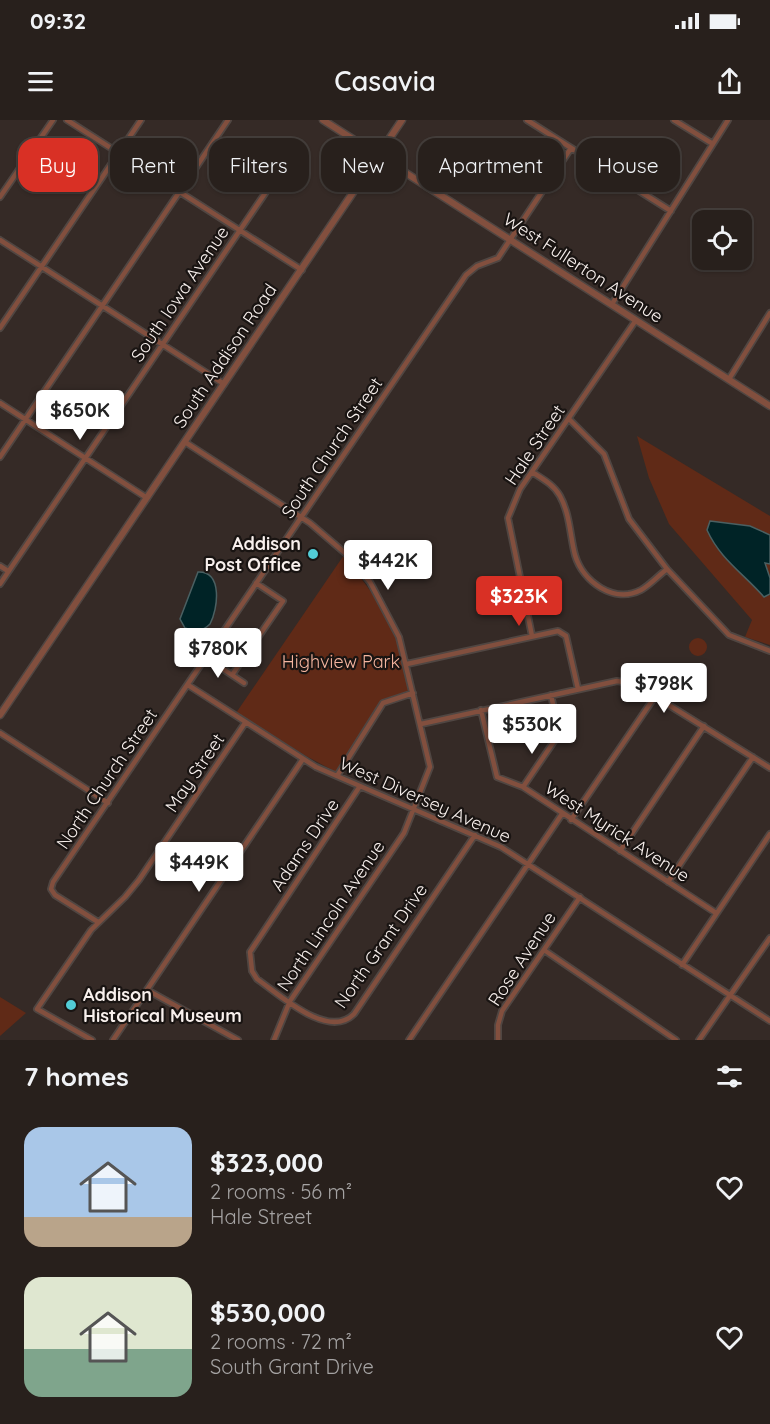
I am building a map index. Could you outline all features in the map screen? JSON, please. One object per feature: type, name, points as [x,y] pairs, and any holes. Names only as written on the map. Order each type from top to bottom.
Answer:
[{"type":"street","points":[[0,197],[53,120]]},
{"type":"street","points":[[67,120],[110,148]]},
{"type":"street","points":[[128,138],[141,120]]},
{"type":"street","points":[[197,166],[228,120]]},
{"type":"street","name":"West Fullerton Avenue","points":[[323,120],[351,138]]},
{"type":"street","name":"South Addison Road","points":[[390,138],[402,120]]},
{"type":"street","points":[[527,120],[671,212]]},
{"type":"street","points":[[674,120],[713,144]]},
{"type":"street","points":[[612,304],[728,120]]},
{"type":"street","name":"South Church Street","points":[[188,685],[466,275],[477,266],[498,258],[571,148]]},
{"type":"street","points":[[0,328],[110,165]]},
{"type":"street","name":"West Fullerton Avenue","points":[[406,173],[770,405]]},
{"type":"street","points":[[0,457],[180,192],[302,270]]},
{"type":"street","name":"South Iowa Avenue","points":[[0,584],[265,192]]},
{"type":"street","name":"South Addison Road","points":[[0,715],[355,192]]},
{"type":"street","points":[[0,240],[224,384]]},
{"type":"street","points":[[729,379],[770,313]]},
{"type":"street","name":"Hale Street","points":[[532,636],[508,518],[515,499],[532,472],[636,320]]},
{"type":"street","points":[[0,403],[147,498]]},
{"type":"street","points":[[569,418],[604,454],[629,519],[667,569],[729,635],[770,651]]},
{"type":"street","name":"North Lincoln Avenue","points":[[185,442],[301,517],[339,547],[370,582],[392,621],[406,664],[430,767],[404,833],[290,1001],[274,1040]]},
{"type":"street","points":[[532,472],[552,486],[561,498],[578,563],[597,585],[616,594],[631,593],[644,588],[667,569]]},
{"type":"street","points":[[0,566],[8,572]]},
{"type":"street","points":[[232,675],[283,601],[256,583]]},
{"type":"street","points":[[406,664],[552,632],[564,634],[578,689]]},
{"type":"street","points":[[206,657],[244,683]]},
{"type":"street","points":[[421,724],[617,681],[635,684],[770,768]]},
{"type":"street","name":"West Diversey Avenue","points":[[188,685],[303,759],[337,776],[475,835],[528,864],[770,1021]]},
{"type":"street","name":"North Church Street","points":[[98,922],[55,895],[51,889],[188,685]]},
{"type":"street","points":[[337,776],[383,704],[413,693]]},
{"type":"street","points":[[523,787],[555,740],[558,728],[551,695]]},
{"type":"street","points":[[571,820],[656,696]]},
{"type":"street","name":"West Myrick Avenue","points":[[481,710],[497,777],[523,787],[716,913]]},
{"type":"street","name":"May Street","points":[[92,1040],[37,1009],[98,922],[125,897],[139,880],[245,723]]},
{"type":"street","points":[[620,851],[704,726]]},
{"type":"street","points":[[0,733],[108,803]]},
{"type":"street","points":[[669,882],[753,757]]},
{"type":"street","points":[[113,1040],[303,759]]},
{"type":"street","name":"Adams Drive","points":[[290,1001],[254,975],[250,952],[360,786]]},
{"type":"street","points":[[409,1040],[562,814]]},
{"type":"street","points":[[682,965],[770,834]]},
{"type":"street","name":"North Grant Drive","points":[[290,1001],[324,1023],[340,1023],[350,1018],[475,835]]},
{"type":"street","name":"Rose Avenue","points":[[498,1040],[498,1025],[502,1011],[580,897]]},
{"type":"street","points":[[699,1040],[770,938]]},
{"type":"street","points":[[544,950],[676,1040]]},
{"type":"street","points":[[147,990],[238,1040]]},
{"type":"green space","points":[[637,436],[770,516],[770,645],[745,637],[752,620],[669,524],[649,478]]},
{"type":"green space","name":"Highview Park","points":[[344,555],[382,607],[398,641],[411,691],[386,700],[336,772],[236,713]]},
{"type":"green space","points":[[698,638],[704,641],[707,647],[704,653],[698,656],[692,653],[689,647],[692,641]]},
{"type":"green space","points":[[0,997],[26,1013],[0,1036]]},
{"type":"water","points":[[710,521],[750,526],[770,535],[770,564],[765,563],[770,578],[770,594],[764,597],[725,558],[707,530]]},
{"type":"water","points":[[198,572],[206,573],[212,578],[215,584],[216,601],[210,624],[201,630],[195,630],[185,628],[180,619]]},
{"type":"place","name":"Addison Post Office","points":[[313,554]]},
{"type":"place","name":"Addison Historical Museum","points":[[71,1005]]}]
